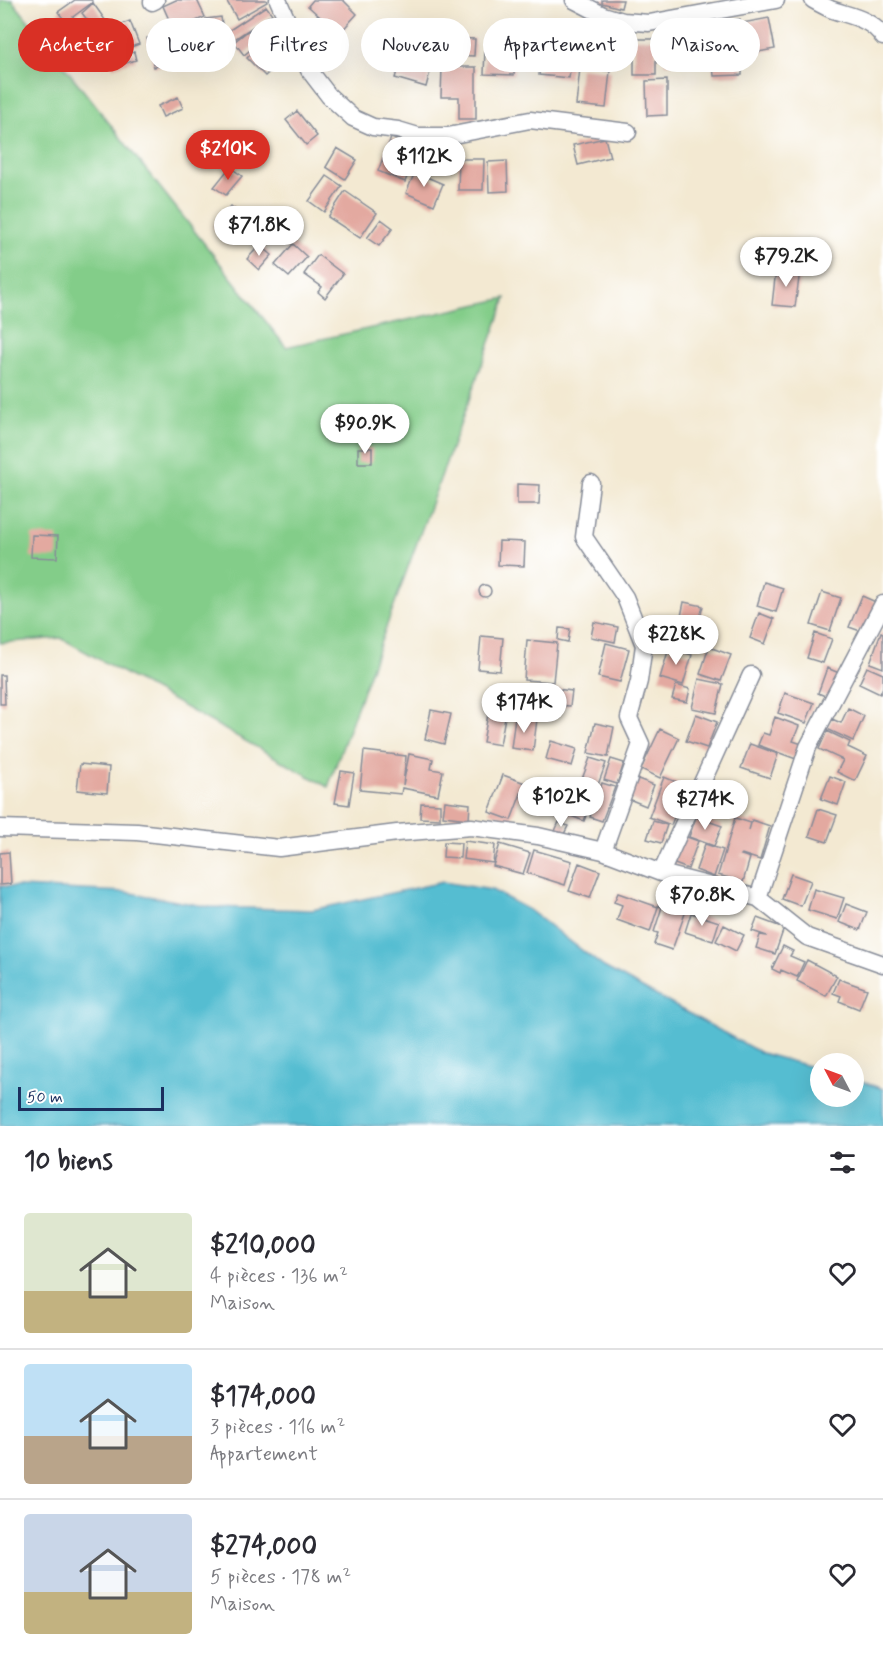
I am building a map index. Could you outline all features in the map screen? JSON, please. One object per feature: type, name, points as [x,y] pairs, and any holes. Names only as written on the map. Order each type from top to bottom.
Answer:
[{"type":"street","points":[[278,0],[309,70],[329,96],[352,118],[373,127],[398,130],[418,136],[448,136],[530,120],[628,132]]},
{"type":"street","points":[[574,0],[603,15],[624,21],[649,23],[776,0]]},
{"type":"street","points":[[813,0],[877,27],[883,37]]},
{"type":"street","points":[[591,483],[584,537],[625,597],[644,645],[639,681],[629,718],[641,744],[603,851]]},
{"type":"street","points":[[758,898],[808,747],[883,604]]},
{"type":"street","points":[[661,873],[751,675]]},
{"type":"street","points":[[0,828],[137,832],[279,848],[398,833],[471,828],[538,836],[603,851],[661,873],[758,898],[807,937],[883,964]]},
{"type":"green space","points":[[0,0],[12,0],[26,18],[18,18],[18,72],[69,72],[286,347],[506,298],[328,787],[61,638],[0,643]]},
{"type":"water","points":[[443,882],[492,890],[529,910],[604,967],[761,1053],[810,1066],[810,1107],[864,1107],[864,1082],[883,1089],[883,1126],[0,1126],[0,886],[125,892],[210,907],[312,910]]},
{"type":"building","points":[[75,0],[93,2],[71,18],[63,18],[58,12]]},
{"type":"building","points":[[176,0],[197,0],[205,17],[168,18],[163,6]]},
{"type":"building","points":[[226,0],[266,0],[267,2],[237,19]]},
{"type":"building","points":[[313,0],[343,0],[357,14],[349,23],[349,18],[321,18],[308,6]]},
{"type":"building","points":[[602,0],[623,0],[621,8],[602,3]]},
{"type":"building","points":[[93,3],[104,18],[86,18],[82,13]]},
{"type":"building","points":[[266,6],[272,14],[266,18],[248,18],[248,30],[236,38],[236,26]]},
{"type":"building","points":[[769,18],[775,49],[760,52],[760,20]]},
{"type":"building","points":[[134,31],[139,44],[134,46]]},
{"type":"building","points":[[248,31],[248,52],[244,55],[236,45],[236,40]]},
{"type":"building","points":[[471,39],[475,39],[474,56],[471,56]]},
{"type":"building","points":[[638,39],[650,39],[650,72],[656,72],[656,75],[634,75],[634,72],[638,72]]},
{"type":"building","points":[[471,67],[476,67],[476,119],[459,119],[459,97],[441,97],[442,72],[471,72]]},
{"type":"building","points":[[397,72],[430,72],[426,87],[395,78]]},
{"type":"building","points":[[484,72],[514,72],[514,75],[484,74]]},
{"type":"building","points":[[539,72],[570,72],[569,78],[539,75]]},
{"type":"building","points":[[580,72],[610,72],[606,108],[576,105]]},
{"type":"building","points":[[714,72],[742,72],[742,75],[714,76]]},
{"type":"building","points":[[667,80],[667,115],[647,116],[646,81]]},
{"type":"building","points":[[178,97],[183,108],[163,117],[158,106]]},
{"type":"building","points":[[297,111],[317,136],[306,145],[286,120]]},
{"type":"building","points":[[391,138],[418,148],[405,182],[378,171]]},
{"type":"building","points":[[605,138],[610,157],[578,165],[573,145]]},
{"type":"building","points":[[337,148],[357,160],[345,179],[326,167]]},
{"type":"building","points":[[459,159],[484,159],[483,190],[458,190]]},
{"type":"building","points":[[507,161],[508,191],[489,192],[488,162]]},
{"type":"building","points":[[230,167],[242,176],[226,195],[214,187]]},
{"type":"building","points":[[415,172],[443,184],[434,205],[406,193]]},
{"type":"building","points":[[327,176],[342,186],[324,212],[309,201]]},
{"type":"building","points":[[345,191],[377,213],[360,238],[328,217]]},
{"type":"building","points":[[231,206],[244,217],[226,238],[213,227]]},
{"type":"building","points":[[381,219],[393,228],[379,246],[367,238]]},
{"type":"building","points":[[293,244],[307,257],[289,277],[275,265]]},
{"type":"building","points":[[260,245],[272,255],[259,270],[247,259]]},
{"type":"building","points":[[318,255],[343,274],[325,298],[318,292],[322,287],[304,274]]},
{"type":"building","points":[[776,269],[800,271],[795,307],[772,305]]},
{"type":"building","points":[[358,448],[372,448],[372,463],[358,463]]},
{"type":"building","points":[[517,484],[540,485],[539,504],[517,504]]},
{"type":"building","points":[[32,535],[58,536],[57,558],[31,557]]},
{"type":"building","points":[[499,541],[525,542],[524,566],[498,565]]},
{"type":"building","points":[[764,582],[783,588],[776,612],[757,606]]},
{"type":"building","points":[[487,585],[491,591],[487,597],[483,597],[479,589]]},
{"type":"building","points":[[822,592],[841,598],[830,631],[811,625]]},
{"type":"building","points":[[862,596],[878,603],[866,633],[849,627]]},
{"type":"building","points":[[684,602],[703,606],[697,630],[679,626]]},
{"type":"building","points":[[759,613],[774,619],[765,644],[750,638]]},
{"type":"building","points":[[594,622],[618,627],[615,642],[591,637]]},
{"type":"building","points":[[559,628],[570,629],[568,642],[558,640]]},
{"type":"building","points":[[881,632],[883,633],[883,668],[870,663]]},
{"type":"building","points":[[815,633],[832,639],[823,663],[807,658]]},
{"type":"building","points":[[481,636],[503,638],[500,671],[478,669]]},
{"type":"building","points":[[527,640],[557,643],[553,682],[524,680]]},
{"type":"building","points":[[606,643],[629,649],[620,682],[598,677]]},
{"type":"building","points":[[709,647],[731,655],[721,681],[700,674]]},
{"type":"building","points":[[669,648],[692,655],[683,685],[660,678]]},
{"type":"building","points":[[867,667],[883,674],[883,687],[880,694],[859,684]]},
{"type":"building","points":[[827,668],[839,673],[830,698],[818,693]]},
{"type":"building","points":[[0,675],[4,675],[5,704],[0,704]]},
{"type":"building","points":[[699,679],[723,684],[716,713],[692,708]]},
{"type":"building","points":[[676,685],[690,689],[687,702],[672,699]]},
{"type":"building","points":[[556,689],[572,691],[570,706],[554,705]]},
{"type":"building","points":[[785,693],[814,703],[806,723],[778,713]]},
{"type":"building","points":[[848,708],[864,716],[853,741],[827,729],[832,719],[841,723]]},
{"type":"building","points":[[431,710],[451,714],[444,744],[425,739]]},
{"type":"building","points":[[488,714],[505,717],[500,745],[483,742]]},
{"type":"building","points":[[696,714],[717,722],[707,748],[686,741]]},
{"type":"building","points":[[515,717],[537,719],[533,751],[511,748]]},
{"type":"building","points":[[775,717],[799,726],[793,741],[802,744],[796,759],[758,745],[763,733],[769,735]]},
{"type":"building","points":[[595,723],[614,727],[608,757],[588,753]]},
{"type":"building","points":[[660,729],[679,738],[660,778],[641,769]]},
{"type":"building","points":[[827,731],[850,742],[848,747],[867,756],[855,781],[837,772],[843,760],[819,749]]},
{"type":"building","points":[[551,741],[577,749],[572,766],[546,759]]},
{"type":"building","points":[[750,744],[778,754],[770,778],[741,768]]},
{"type":"building","points":[[364,751],[406,756],[403,785],[409,754],[433,759],[431,769],[443,771],[438,795],[402,788],[401,794],[360,790]]},
{"type":"building","points":[[590,758],[606,763],[595,793],[579,787]]},
{"type":"building","points":[[611,759],[624,763],[617,784],[604,780]]},
{"type":"building","points":[[80,764],[109,767],[107,793],[77,790]]},
{"type":"building","points":[[341,771],[354,773],[349,805],[335,803]]},
{"type":"building","points":[[503,775],[525,783],[511,820],[489,812]]},
{"type":"building","points":[[830,776],[846,782],[838,805],[821,799]]},
{"type":"building","points":[[664,777],[686,786],[671,825],[649,817]]},
{"type":"building","points":[[638,779],[654,785],[646,806],[629,799]]},
{"type":"building","points":[[602,783],[615,787],[602,821],[590,817]]},
{"type":"building","points":[[566,791],[592,800],[584,821],[558,811]]},
{"type":"building","points":[[445,801],[470,804],[469,819],[443,816]]},
{"type":"building","points":[[421,803],[440,804],[440,819],[420,818]]},
{"type":"building","points":[[818,809],[837,815],[827,842],[809,836]]},
{"type":"building","points":[[696,817],[722,826],[714,846],[689,837]]},
{"type":"building","points":[[735,818],[751,823],[749,830],[752,820],[770,826],[760,860],[741,855],[750,858],[743,882],[718,875]]},
{"type":"building","points":[[653,821],[667,825],[661,843],[647,839]]},
{"type":"building","points":[[559,822],[568,826],[564,834],[555,831]]},
{"type":"building","points":[[684,836],[698,841],[688,869],[672,863]]},
{"type":"building","points":[[465,841],[495,845],[493,863],[463,859]]},
{"type":"building","points":[[444,842],[461,843],[460,858],[443,857]]},
{"type":"building","points":[[500,844],[530,853],[523,874],[493,866]]},
{"type":"building","points":[[705,844],[723,850],[714,877],[696,870]]},
{"type":"building","points":[[534,850],[572,861],[565,885],[527,873]]},
{"type":"building","points":[[9,852],[11,884],[0,885],[0,853]]},
{"type":"building","points":[[579,863],[600,871],[590,898],[569,891]]},
{"type":"building","points":[[791,874],[811,881],[801,906],[782,899]]},
{"type":"building","points":[[667,882],[693,891],[672,950],[654,944],[658,933],[654,932],[662,907],[658,906]]},
{"type":"building","points":[[814,889],[844,898],[837,919],[808,910]]},
{"type":"building","points":[[618,893],[658,907],[650,932],[617,920],[622,905],[614,902]]},
{"type":"building","points":[[846,904],[867,912],[860,930],[839,922]]},
{"type":"building","points":[[691,913],[719,922],[713,941],[685,932]]},
{"type":"building","points":[[757,918],[784,928],[775,954],[756,948],[760,935],[767,936],[752,931]]},
{"type":"building","points":[[724,925],[744,935],[736,951],[716,941]]},
{"type":"building","points":[[783,946],[793,951],[790,956],[804,962],[797,977],[772,969]]},
{"type":"building","points":[[807,960],[837,976],[826,996],[797,981]]},
{"type":"building","points":[[839,979],[867,989],[859,1009],[839,1001],[841,996],[833,993]]}]
